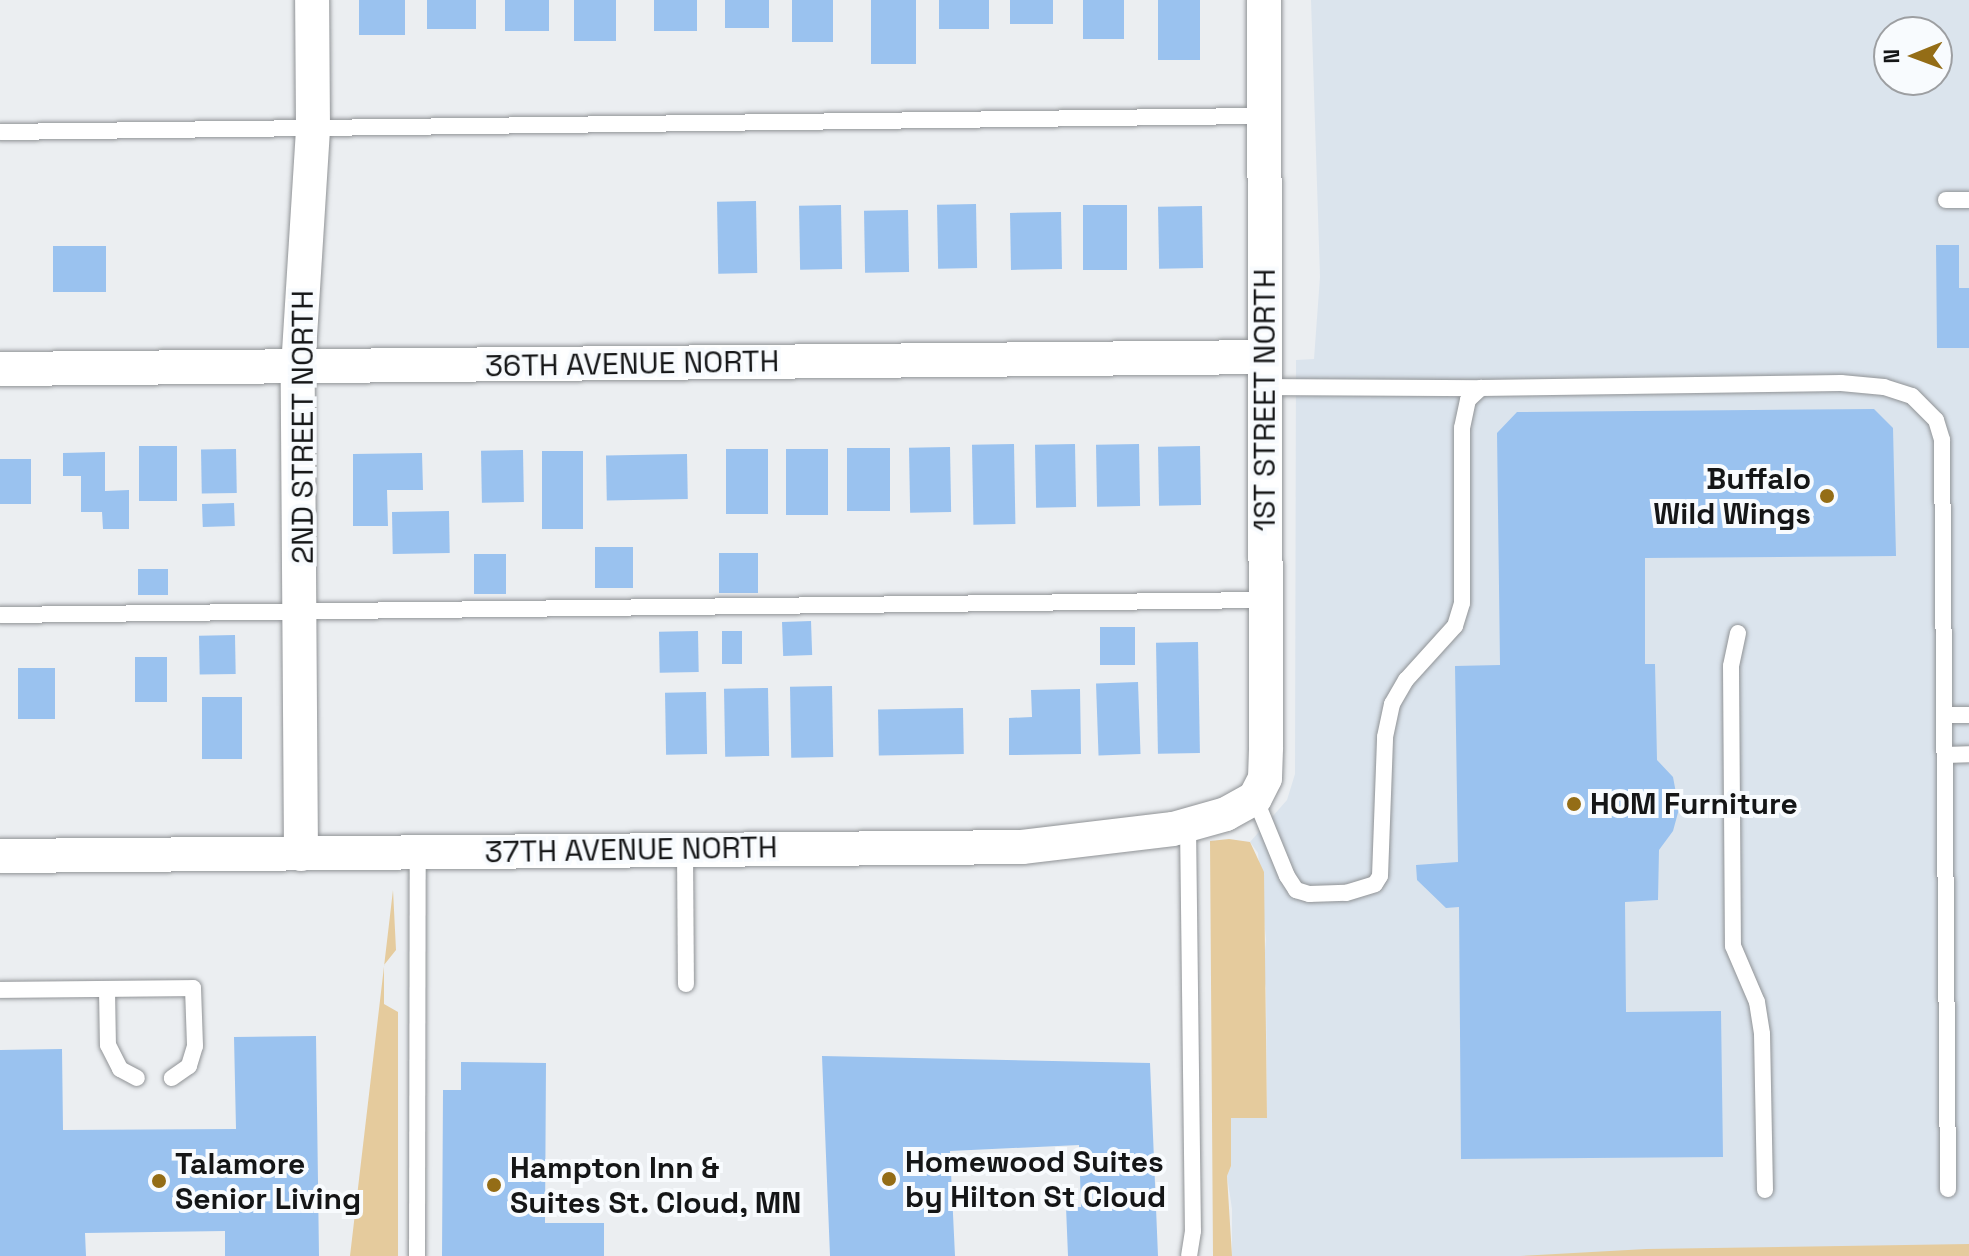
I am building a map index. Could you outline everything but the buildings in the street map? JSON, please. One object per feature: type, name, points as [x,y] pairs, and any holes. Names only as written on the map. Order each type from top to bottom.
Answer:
[{"type":"street","name":"2ND STREET NORTH","points":[[301,854],[302,612],[298,368],[313,128],[312,0]]},
{"type":"street","name":"1ST STREET NORTH","points":[[1255,798],[1265,778],[1264,0]]},
{"type":"street","name":"36TH AVENUE NORTH","points":[[0,369],[1265,372]]},
{"type":"street","name":"37TH AVENUE NORTH","points":[[0,856],[1059,845],[1188,825],[1226,814],[1255,798]]},
{"type":"lane","points":[[0,132],[1264,116]]},
{"type":"lane","points":[[1946,200],[1969,200]]},
{"type":"lane","points":[[1265,372],[1481,388],[1841,383],[1899,390],[1921,401],[1936,420],[1942,440],[1948,1189]]},
{"type":"lane","points":[[1255,798],[1296,890],[1309,894],[1346,893],[1375,884],[1380,876],[1385,737],[1392,704],[1406,680],[1455,626],[1462,603],[1462,428],[1468,400],[1481,388]]},
{"type":"lane","points":[[0,615],[1265,600]]},
{"type":"lane","points":[[1738,633],[1731,666],[1733,946],[1757,1002],[1762,1034],[1765,1190]]},
{"type":"lane","points":[[1944,715],[1969,715]]},
{"type":"lane","points":[[1945,755],[1969,754]]},
{"type":"lane","points":[[1188,825],[1193,1231],[1189,1256]]},
{"type":"lane","points":[[685,850],[686,984]]},
{"type":"lane","points":[[417,1256],[418,852]]},
{"type":"lane","points":[[0,990],[193,988],[195,1046],[189,1066],[172,1078]]},
{"type":"lane","points":[[107,990],[108,1045],[120,1069],[137,1078]]},
{"type":"shaded area","points":[[1311,0],[1969,0],[1969,1256],[1232,1256],[1232,1209],[1227,1176],[1231,1166],[1231,1118],[1267,1117],[1266,988],[1263,972],[1266,940],[1258,853],[1250,842],[1287,800],[1295,774],[1296,360],[1314,359],[1320,277]]},
{"type":"shaded area","points":[[1229,839],[1250,842],[1264,872],[1267,1118],[1231,1118],[1231,1166],[1227,1176],[1232,1256],[1213,1256],[1210,841]]},
{"type":"shaded area","points":[[393,890],[396,950],[384,965]]},
{"type":"shaded area","points":[[384,967],[384,1004],[398,1012],[398,1256],[350,1256]]},
{"type":"shaded area","points":[[1969,1244],[1969,1256],[1520,1256],[1646,1249]]},
{"type":"place","name":"Buffalo Wild Wings","points":[[1827,496]]},
{"type":"place","name":"HOM Furniture","points":[[1574,804]]},
{"type":"place","name":"Homewood Suites by Hilton St Cloud","points":[[889,1179]]},
{"type":"place","name":"Talamore Senior Living","points":[[159,1181]]},
{"type":"place","name":"Hampton Inn & Suites St. Cloud, MN","points":[[494,1185]]}]
